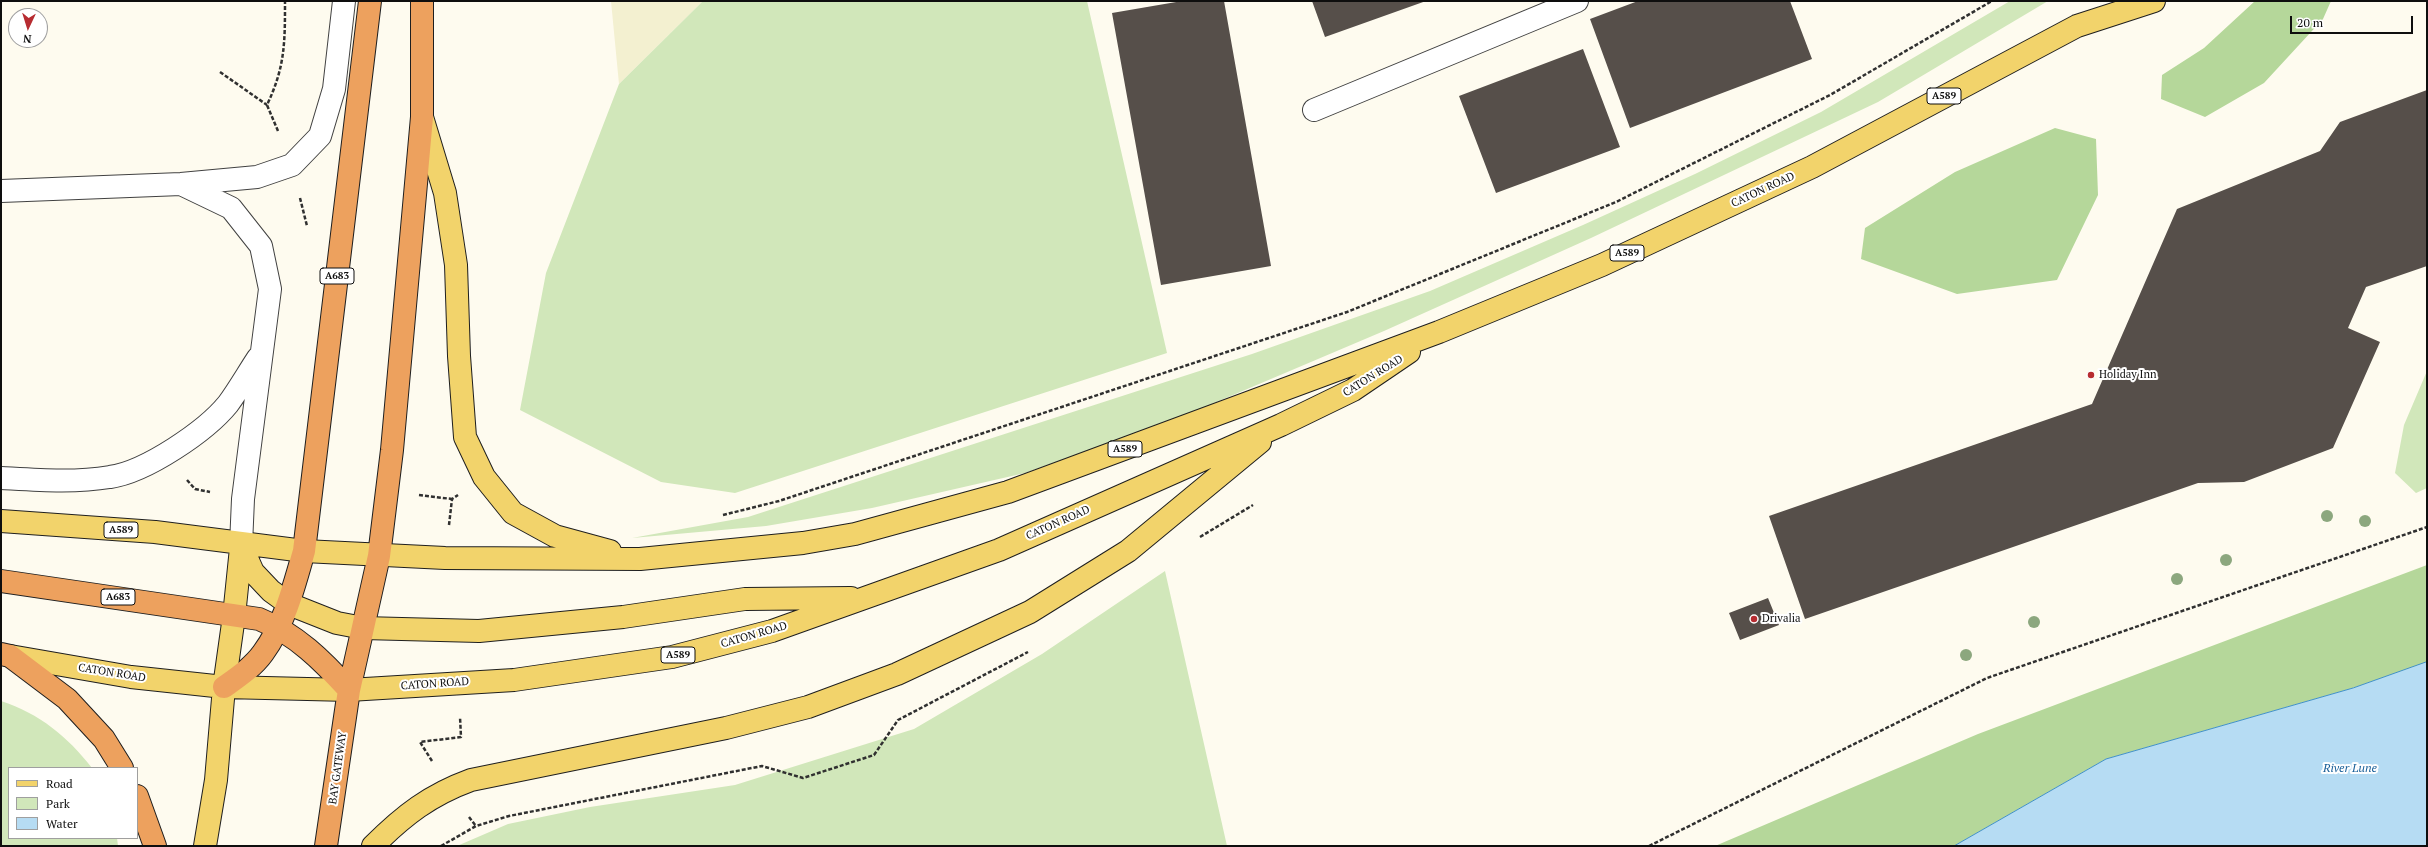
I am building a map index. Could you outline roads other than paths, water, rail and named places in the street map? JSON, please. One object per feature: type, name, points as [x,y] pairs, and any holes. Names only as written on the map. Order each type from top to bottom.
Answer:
[{"type":"highway","name":"A683","points":[[224,687],[248,669],[263,653],[289,604],[304,551],[370,1]]},
{"type":"highway","name":"BAY GATEWAY","points":[[326,846],[349,690],[379,556],[392,450],[422,117],[422,1]]},
{"type":"highway","name":"A683","points":[[1,581],[145,601],[259,620],[278,627],[321,658],[349,690]]},
{"type":"highway","name":"CATON ROAD","points":[[5,655],[67,699],[104,738],[121,767]]},
{"type":"highway","points":[[138,799],[155,846]]},
{"type":"main road","name":"CATON ROAD","points":[[2077,26],[2101,1]]},
{"type":"main road","name":"CATON ROAD","points":[[1,521],[155,532],[241,545],[379,556],[640,560],[803,543],[855,534],[1008,492],[1439,332],[1602,265],[1812,167],[2077,26],[2154,1]]},
{"type":"main road","points":[[422,117],[445,193],[456,265],[459,356],[465,437],[484,477],[513,514],[555,536],[640,560]]},
{"type":"main road","name":"CATON ROAD","points":[[5,655],[131,676],[224,687],[349,690],[514,680],[672,657],[772,631],[870,598],[999,550],[1281,425],[1353,390],[1439,332]]},
{"type":"main road","points":[[374,846],[401,818],[449,788],[471,780],[726,728],[793,711],[897,674],[1030,612],[1128,551],[1281,425]]},
{"type":"main road","points":[[241,545],[253,572],[271,591],[289,604],[337,623],[363,628],[478,631],[624,617],[745,599],[870,598]]},
{"type":"main road","points":[[205,846],[216,780],[224,687],[234,616],[241,545]]},
{"type":"lane","points":[[1,190],[181,184],[257,177],[292,165],[320,136],[334,89],[344,1]]},
{"type":"lane","points":[[1314,110],[1577,1]]},
{"type":"lane","points":[[181,184],[231,208],[261,246],[270,289],[243,500],[241,545]]},
{"type":"lane","points":[[1,478],[61,481],[112,477],[150,463],[201,429],[227,404],[261,353]]},
{"type":"water","name":"River Lune","points":[[2427,662],[2427,846],[1954,846],[2106,759],[2353,688]]},
{"type":"place","name":"Holiday Inn","points":[[2091,375]]},
{"type":"place","name":"Drivalia","points":[[1754,619]]}]
